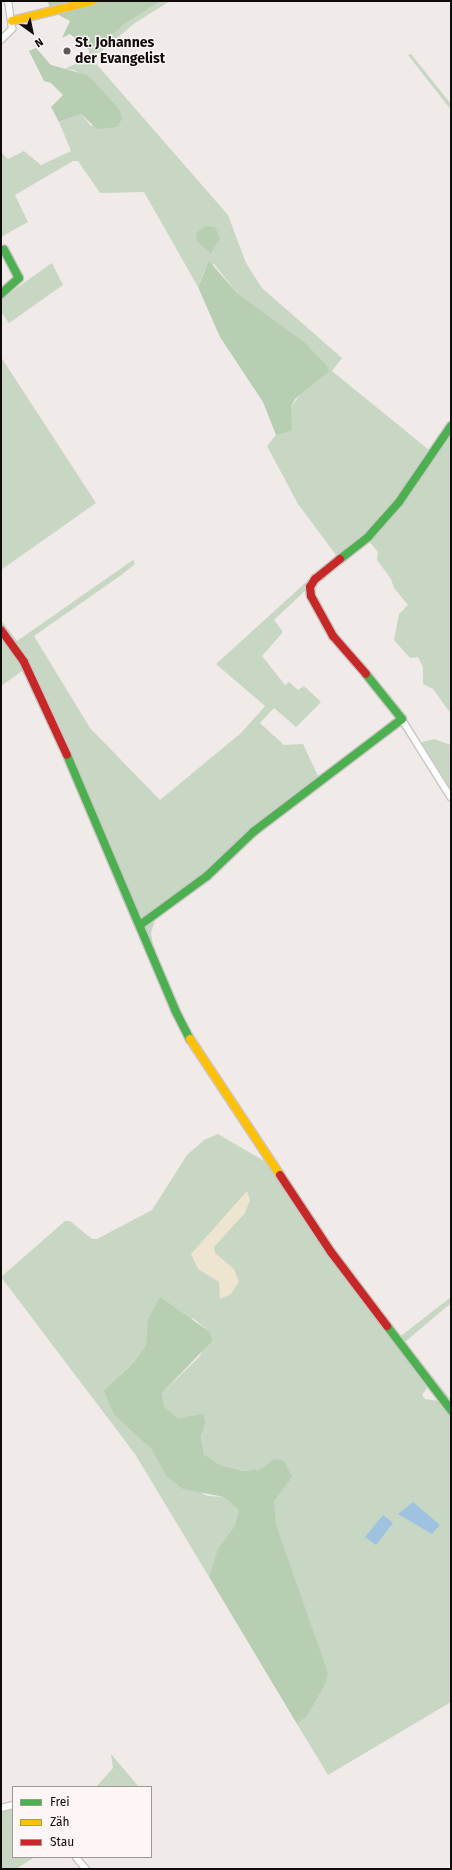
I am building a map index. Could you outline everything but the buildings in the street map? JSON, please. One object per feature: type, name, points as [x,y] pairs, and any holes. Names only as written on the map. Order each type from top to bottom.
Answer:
[{"type":"street","points":[[1,40],[11,32],[12,21],[8,1]]},
{"type":"street","points":[[12,21],[92,1]]},
{"type":"street","points":[[1,294],[19,278],[16,268],[4,250]]},
{"type":"street","points":[[451,426],[395,507],[368,537],[315,579],[310,586],[311,596],[333,636],[390,700],[451,797]]},
{"type":"street","points":[[1,630],[24,662],[45,702],[175,1010],[208,1068],[331,1252],[451,1410]]},
{"type":"street","points":[[140,925],[207,876],[253,832],[402,719]]},
{"type":"street","points":[[1,1808],[12,1805]]},
{"type":"street","points":[[77,1858],[86,1869]]},
{"type":"green space","points":[[47,1],[161,1],[123,25],[100,47],[89,50],[70,34],[62,38],[70,21],[53,12]]},
{"type":"green space","points":[[161,1],[170,1],[135,23],[92,59],[228,215],[246,263],[262,288],[342,358],[332,371],[429,450],[429,457],[389,512],[274,620],[283,632],[262,656],[285,685],[289,682],[298,690],[304,686],[321,702],[296,727],[274,708],[260,723],[284,745],[303,744],[319,778],[157,914],[151,933],[154,950],[134,927],[43,709],[22,671],[1,686],[1,620],[17,641],[133,560],[135,564],[120,576],[34,636],[90,728],[160,800],[241,733],[265,706],[216,664],[336,555],[298,504],[267,446],[276,435],[286,433],[291,407],[302,392],[257,309],[238,294],[214,264],[204,271],[198,287],[144,192],[100,193],[78,161],[73,161],[15,195],[28,222],[1,237],[1,152],[8,159],[24,151],[41,165],[71,151],[59,122],[81,114],[91,126],[120,110],[96,83],[74,70],[65,69],[89,57],[89,50],[100,47],[123,25]]},
{"type":"green space","points":[[36,48],[51,65],[87,75],[96,83],[120,110],[122,119],[117,127],[97,129],[81,114],[59,122],[51,107],[63,95],[51,83],[44,81],[29,51]]},
{"type":"green space","points":[[411,54],[451,104],[451,110],[408,55]]},
{"type":"green space","points":[[206,226],[215,227],[220,238],[211,253],[197,242],[196,233]]},
{"type":"green space","points":[[209,261],[238,294],[304,342],[326,365],[329,371],[295,399],[291,407],[292,430],[286,433],[276,435],[263,402],[220,337],[198,287]]},
{"type":"green space","points":[[52,263],[63,285],[9,323],[1,312],[1,299]]},
{"type":"green space","points":[[1,357],[96,503],[1,570]]},
{"type":"green space","points":[[451,429],[451,714],[433,689],[423,684],[423,667],[418,657],[410,658],[394,640],[399,614],[408,605],[394,588],[391,579],[377,560],[378,552],[367,539],[424,474]]},
{"type":"green space","points":[[434,739],[451,745],[451,793],[419,743]]},
{"type":"green space","points":[[218,1134],[266,1162],[333,1261],[426,1383],[427,1388],[422,1395],[425,1399],[439,1401],[451,1416],[451,1702],[328,1775],[297,1724],[303,1719],[210,1574],[209,1577],[135,1454],[1,1277],[65,1221],[70,1221],[92,1239],[97,1239],[152,1210],[187,1155],[204,1140]],"holes":[[[193,1318],[210,1332],[200,1356],[162,1393],[164,1406],[178,1418],[185,1417],[206,1423],[201,1434],[204,1454],[219,1466],[244,1471],[261,1469],[224,1497],[208,1496],[166,1476],[151,1449],[114,1415],[121,1374],[134,1362],[146,1345]]]},
{"type":"green space","points":[[160,1297],[210,1332],[212,1341],[162,1393],[164,1406],[178,1418],[203,1414],[206,1423],[201,1435],[204,1454],[219,1465],[244,1471],[261,1469],[274,1459],[284,1461],[292,1477],[274,1501],[276,1525],[328,1673],[325,1684],[307,1716],[297,1724],[209,1577],[218,1549],[235,1526],[239,1510],[224,1497],[183,1489],[166,1476],[151,1449],[114,1415],[104,1391],[134,1362],[146,1345],[148,1320]]},
{"type":"green space","points":[[451,1297],[451,1303],[405,1342],[401,1336]]},
{"type":"green space","points":[[409,1347],[451,1400],[451,1405]]},
{"type":"green space","points":[[111,1754],[138,1786],[97,1786],[113,1768]]},
{"type":"green space","points":[[12,1806],[12,1858],[33,1858],[16,1869],[1,1869],[1,1809]]},
{"type":"sand","points":[[247,1191],[250,1200],[245,1213],[214,1247],[215,1253],[234,1269],[239,1282],[231,1294],[220,1299],[219,1282],[198,1269],[191,1254]]},
{"type":"water","points":[[413,1502],[440,1525],[432,1534],[398,1514]]},
{"type":"water","points":[[383,1515],[393,1523],[376,1545],[365,1537]]},
{"type":"traffic: fast","points":[[1,294],[19,278],[4,250]]},
{"type":"traffic: fast","points":[[340,559],[368,537],[399,502],[451,426]]},
{"type":"traffic: fast","points":[[140,925],[207,876],[253,832],[402,719],[366,674]]},
{"type":"traffic: fast","points":[[67,755],[175,1010],[190,1039]]},
{"type":"traffic: fast","points":[[387,1326],[451,1410]]},
{"type":"traffic: slow","points":[[12,21],[92,1]]},
{"type":"traffic: slow","points":[[190,1039],[280,1175]]},
{"type":"traffic: jam","points":[[340,559],[315,579],[310,587],[311,596],[333,636],[366,674]]},
{"type":"traffic: jam","points":[[1,630],[24,662],[67,755]]},
{"type":"traffic: jam","points":[[280,1175],[331,1252],[387,1326]]},
{"type":"place","name":"St. Johannes der Evangelist","points":[[67,51]]}]
